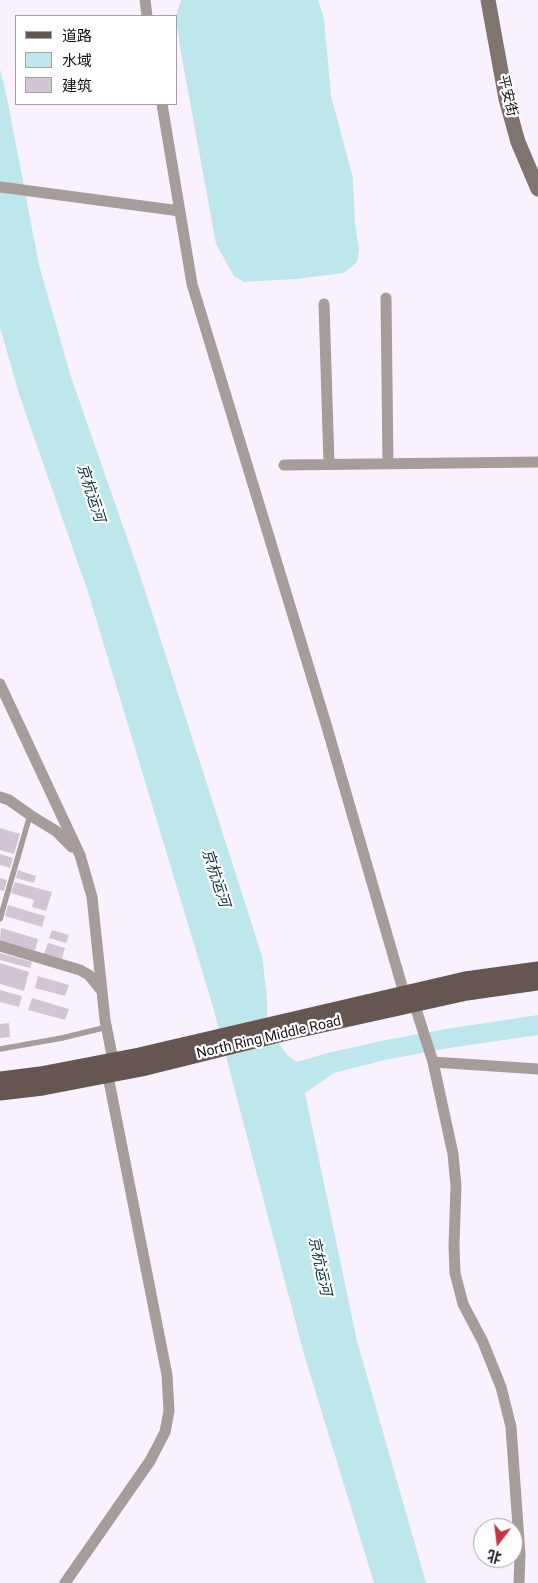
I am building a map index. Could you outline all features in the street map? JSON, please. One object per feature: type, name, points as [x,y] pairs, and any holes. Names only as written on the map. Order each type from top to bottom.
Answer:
[{"type":"main road","name":"North Ring Middle Road","points":[[0,1079],[203,1046],[290,1025],[404,993],[465,979],[538,969]]},
{"type":"main road","name":"North Ring Middle Road","points":[[290,1025],[415,1006],[467,993],[538,983]]},
{"type":"main road","name":"North Ring Middle Road","points":[[0,1093],[42,1088],[142,1069],[203,1046]]},
{"type":"street","points":[[145,0],[148,15]]},
{"type":"street","name":"平安街","points":[[488,0],[506,99],[515,133],[538,189]]},
{"type":"street","points":[[162,105],[192,284],[326,724],[404,993]]},
{"type":"street","points":[[0,187],[180,211]]},
{"type":"street","points":[[386,298],[388,464]]},
{"type":"street","points":[[324,304],[329,464]]},
{"type":"street","points":[[284,465],[538,462]]},
{"type":"street","points":[[0,684],[80,855],[92,897],[102,992],[113,1060]]},
{"type":"street","points":[[0,797],[9,800],[56,831],[80,855]]},
{"type":"street","points":[[0,946],[80,970],[89,975],[102,992]]},
{"type":"street","points":[[415,1006],[433,1062],[453,1154],[456,1186],[455,1273],[463,1304],[483,1342],[501,1387],[511,1427],[520,1546],[519,1583]]},
{"type":"street","points":[[433,1062],[538,1069]]},
{"type":"street","points":[[65,1583],[150,1461],[165,1432],[169,1411],[166,1375],[108,1076]]},
{"type":"lane","points":[[0,918],[30,815]]},
{"type":"lane","points":[[0,1049],[62,1038],[107,1027]]},
{"type":"water","points":[[181,0],[318,0],[324,19],[331,96],[353,178],[355,224],[359,249],[357,262],[344,273],[296,279],[244,282],[234,276],[216,244],[180,47],[178,15],[176,15]]},
{"type":"water","name":"京杭运河","points":[[0,69],[39,265],[71,377],[140,575],[262,956],[267,1016],[272,1031],[287,1055],[296,1062],[381,1041],[538,1015],[538,1035],[449,1048],[385,1060],[334,1073],[305,1093],[357,1341],[426,1583],[374,1583],[304,1354],[213,1007],[88,592],[19,394],[0,327]]},
{"type":"building","points":[[0,828],[20,834],[14,854],[0,850]]},
{"type":"building","points":[[0,854],[13,858],[10,868],[0,865]]},
{"type":"building","points":[[18,870],[36,876],[34,883],[16,878]]},
{"type":"building","points":[[0,878],[7,880],[4,891],[0,890]]},
{"type":"building","points":[[15,882],[52,892],[46,911],[32,907],[34,900],[11,893]]},
{"type":"building","points":[[8,905],[45,916],[42,927],[5,916]]},
{"type":"building","points":[[1,928],[38,939],[35,951],[0,941]]},
{"type":"building","points":[[52,930],[69,935],[66,943],[49,938]]},
{"type":"building","points":[[48,943],[65,948],[62,959],[44,954]]},
{"type":"building","points":[[0,953],[32,962],[30,968],[0,960]]},
{"type":"building","points":[[0,963],[29,972],[24,991],[0,984]]},
{"type":"building","points":[[38,976],[69,985],[65,996],[35,988]]},
{"type":"building","points":[[0,990],[22,996],[19,1007],[0,1002]]},
{"type":"building","points":[[32,998],[69,1009],[65,1020],[28,1010]]},
{"type":"building","points":[[9,1023],[10,1037],[0,1038],[0,1024]]}]
